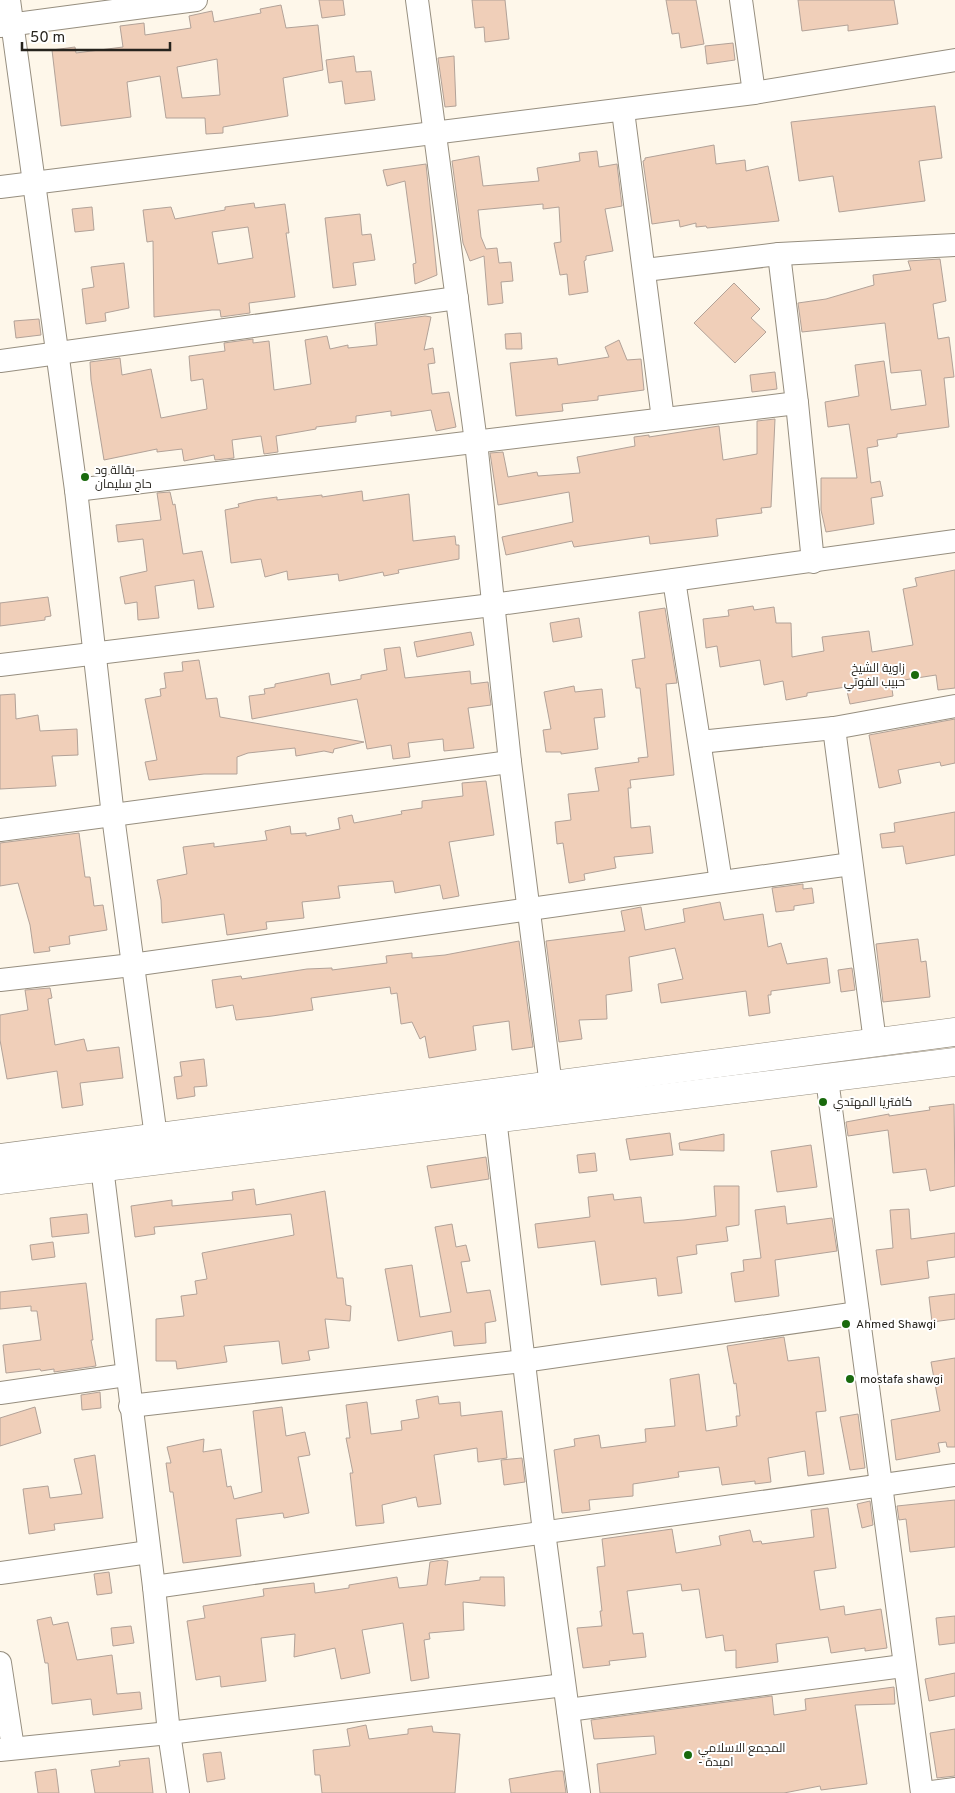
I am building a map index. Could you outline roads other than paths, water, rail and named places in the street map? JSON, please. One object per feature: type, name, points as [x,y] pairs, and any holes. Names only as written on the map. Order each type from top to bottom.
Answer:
[{"type":"main road","points":[[0,1158],[100,1156],[398,1117],[551,1086],[955,1032]]},
{"type":"main road","points":[[0,1180],[100,1156],[156,1137],[398,1117],[495,1118],[955,1062]]},
{"type":"street","points":[[9,0],[6,25],[34,182],[58,354],[76,490],[113,816],[156,1137]]},
{"type":"street","points":[[6,25],[196,0]]},
{"type":"street","points":[[417,0],[476,442],[510,762],[551,1086]]},
{"type":"street","points":[[741,0],[754,94]]},
{"type":"street","points":[[0,187],[754,94],[955,60]]},
{"type":"street","points":[[623,110],[663,419]]},
{"type":"street","points":[[645,270],[779,254],[955,245]]},
{"type":"street","points":[[779,254],[798,403],[813,562]]},
{"type":"street","points":[[0,361],[456,298]]},
{"type":"street","points":[[76,490],[798,403]]},
{"type":"street","points":[[0,665],[492,605],[955,541]]},
{"type":"street","points":[[674,580],[721,882]]},
{"type":"street","points":[[700,742],[834,728],[955,706]]},
{"type":"street","points":[[834,728],[875,1042]]},
{"type":"street","points":[[0,830],[510,762]]},
{"type":"street","points":[[0,980],[132,965],[851,864]]},
{"type":"street","points":[[827,1079],[903,1666],[923,1793],[955,1789]]},
{"type":"street","points":[[495,1118],[544,1532],[579,1793]]},
{"type":"street","points":[[100,1156],[148,1552],[154,1587],[169,1733],[178,1793]]},
{"type":"street","points":[[130,1406],[523,1361],[858,1312]]},
{"type":"street","points":[[0,1393],[126,1375]]},
{"type":"street","points":[[154,1587],[955,1475]]},
{"type":"street","points":[[0,1573],[148,1552]]},
{"type":"street","points":[[0,1663],[7,1749],[169,1733],[564,1685]]},
{"type":"street","points":[[568,1710],[903,1666]]},
{"type":"place","name":"بقالة ود حاج سليمان","points":[[85,477]]},
{"type":"place","name":"زاوية الشيخ حبيب الفوتي","points":[[915,675]]},
{"type":"place","name":"كافتريا المهتدي","points":[[823,1102]]},
{"type":"place","name":"Ahmed Shawgi","points":[[846,1324]]},
{"type":"place","name":"mostafa shawgi","points":[[850,1379]]},
{"type":"place","name":"المجمع الاسلامي - امبدة","points":[[688,1755]]}]
